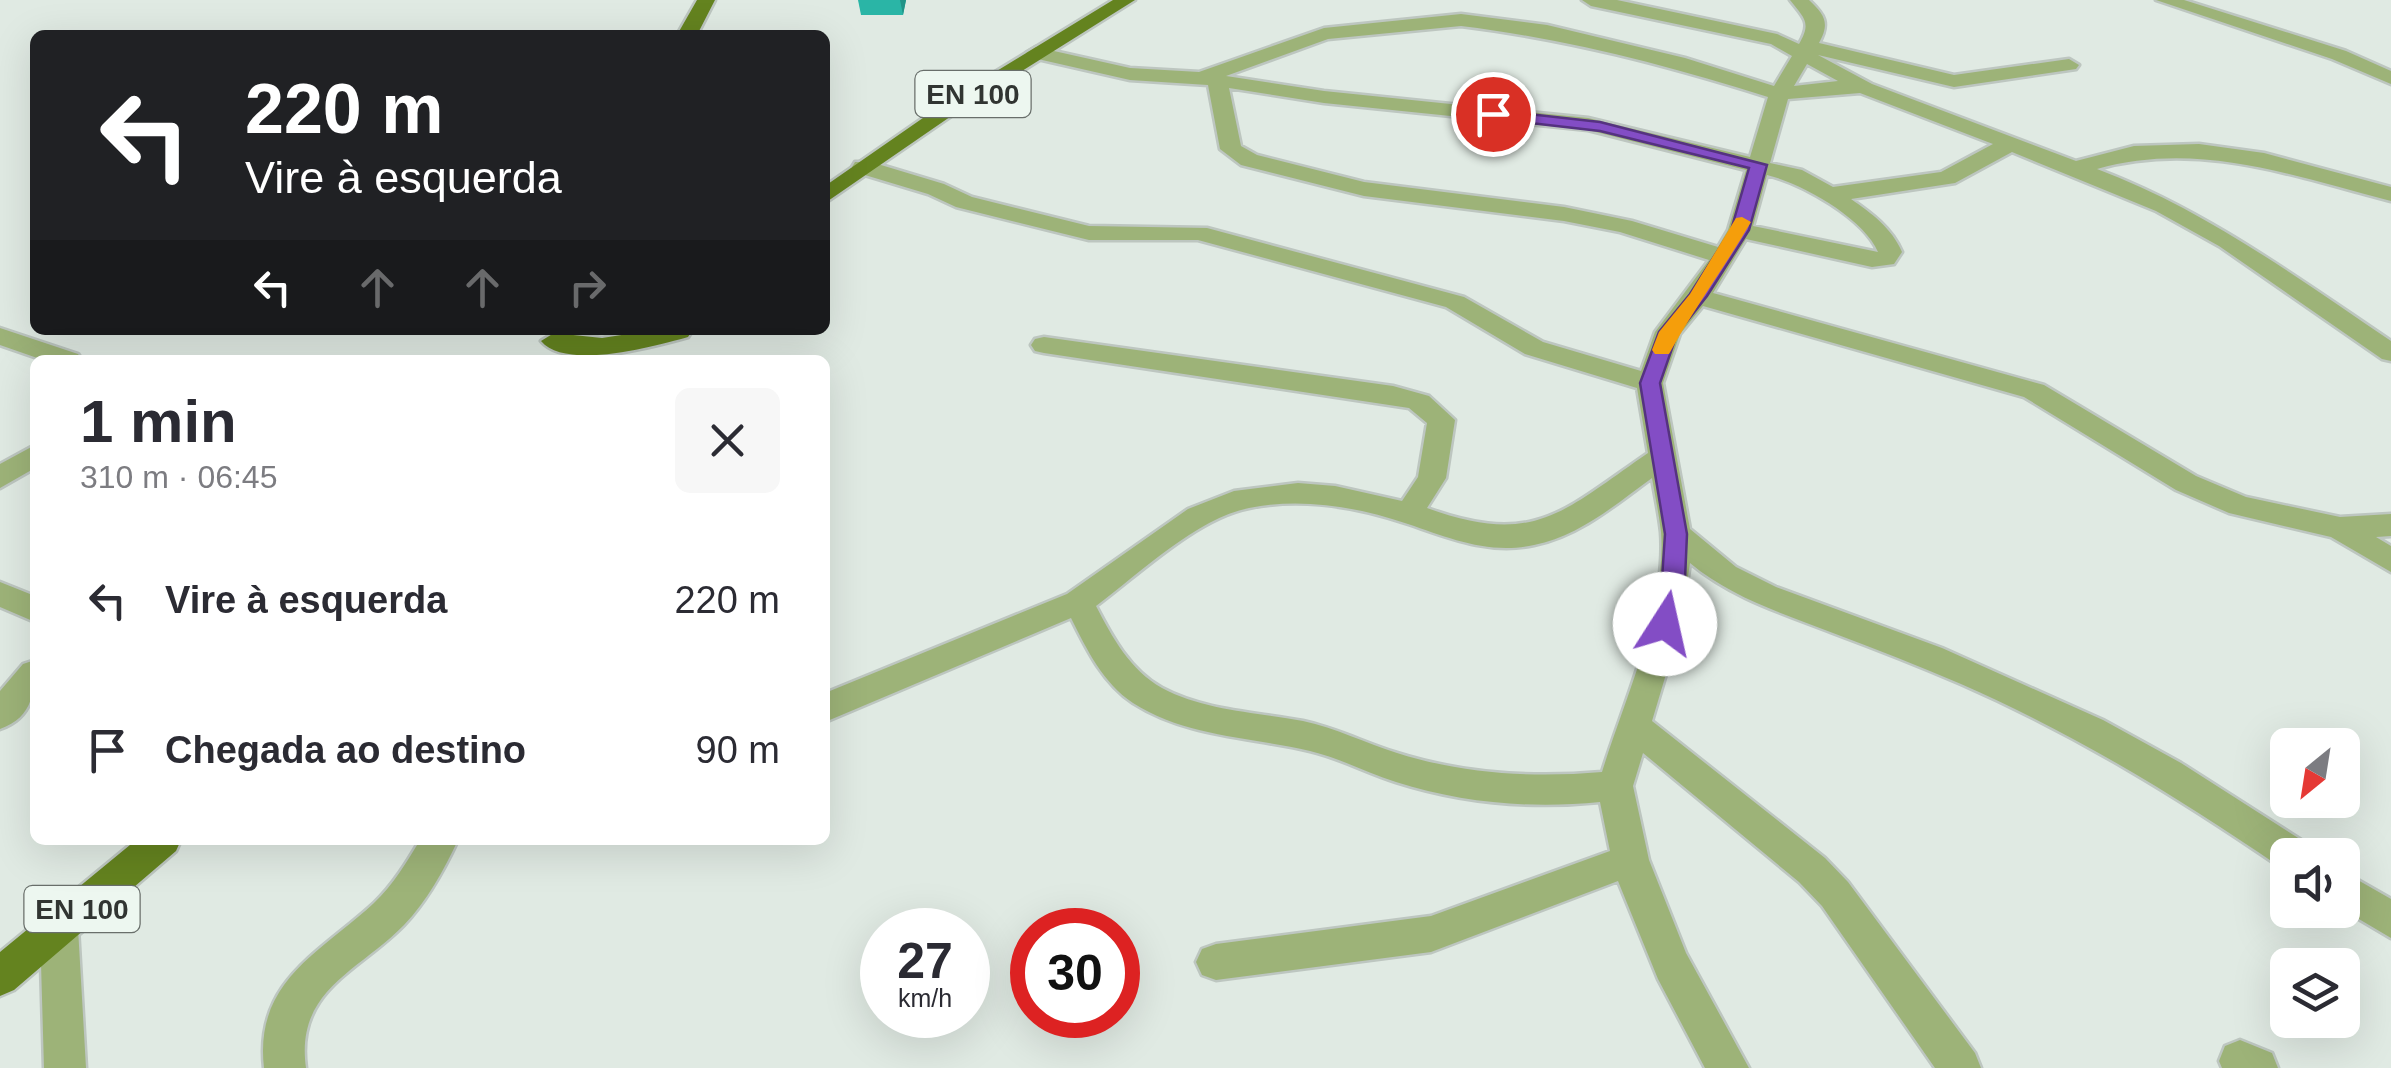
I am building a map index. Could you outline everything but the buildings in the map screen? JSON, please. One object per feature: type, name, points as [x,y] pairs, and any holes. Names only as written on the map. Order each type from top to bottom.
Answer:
[{"type":"main road","points":[[690,30],[706,0]]},
{"type":"main road","name":"EN 100","points":[[830,192],[1036,54],[1126,0]]},
{"type":"main road","points":[[556,344],[616,348],[662,335]]},
{"type":"main road","points":[[655,355],[675,335]]},
{"type":"main road","name":"EN 100","points":[[0,977],[157,845]]},
{"type":"street","points":[[1591,0],[1954,80],[2069,65]]},
{"type":"street","points":[[1728,1068],[1672,966],[1630,860],[1614,786],[1665,624],[1674,579],[1676,534],[1650,383],[1668,332],[1698,296],[1740,230],[1779,94],[1818,30],[1816,18],[1799,0]]},
{"type":"street","points":[[2164,0],[2339,55],[2391,78]]},
{"type":"street","points":[[1209,80],[1324,34],[1460,20],[1546,30],[1678,62],[1779,94],[1820,88],[1865,88]]},
{"type":"street","points":[[1806,50],[1830,71],[1865,88],[2122,186],[2212,233],[2391,353]]},
{"type":"street","points":[[1036,54],[1116,72],[1588,124],[1794,174],[1883,235],[1890,252],[1885,259],[1854,257],[1740,230]]},
{"type":"street","points":[[1209,80],[1232,149],[1249,160],[1364,189],[1591,219],[1723,256]]},
{"type":"street","points":[[1828,194],[1948,178],[2012,144]]},
{"type":"street","points":[[2074,168],[2134,153],[2185,151],[2259,159],[2391,194]]},
{"type":"street","points":[[863,167],[936,189],[964,202],[1088,233],[1199,233],[1456,302],[1534,348],[1650,383]]},
{"type":"street","points":[[1698,296],[2034,391],[2211,497],[2340,528],[2391,525]]},
{"type":"street","points":[[0,336],[55,355]]},
{"type":"street","points":[[1044,344],[1276,376],[1419,402],[1441,420],[1432,478],[1409,513]]},
{"type":"street","points":[[830,706],[1078,602],[1198,516],[1244,498],[1317,494],[1409,513],[1462,532],[1498,538],[1532,535],[1570,521],[1660,458]]},
{"type":"street","points":[[2,480],[30,459]]},
{"type":"street","points":[[2340,528],[2391,561]]},
{"type":"street","points":[[1676,534],[1700,558],[1725,575],[1765,594],[2024,698],[2091,730],[2167,771],[2270,840]]},
{"type":"street","points":[[0,594],[30,608]]},
{"type":"street","points":[[1078,602],[1108,659],[1125,680],[1175,709],[1326,741],[1406,771],[1504,792],[1547,793],[1614,786]]},
{"type":"street","points":[[0,715],[30,678]]},
{"type":"street","points":[[1632,724],[1812,870],[1835,894],[1960,1068]]},
{"type":"street","points":[[285,1068],[285,1027],[302,988],[400,902],[413,888],[437,845]]},
{"type":"street","points":[[1216,962],[1431,934],[1630,860]]},
{"type":"street","points":[[2360,900],[2391,920]]},
{"type":"street","points":[[58,928],[65,1068]]},
{"type":"slow traffic","points":[[1662,350],[1668,332],[1698,296],[1742,222]]},
{"type":"route","points":[[1493,114],[1600,126],[1758,165],[1740,230],[1698,296],[1668,332],[1650,383],[1676,534],[1674,579],[1665,624]]}]
